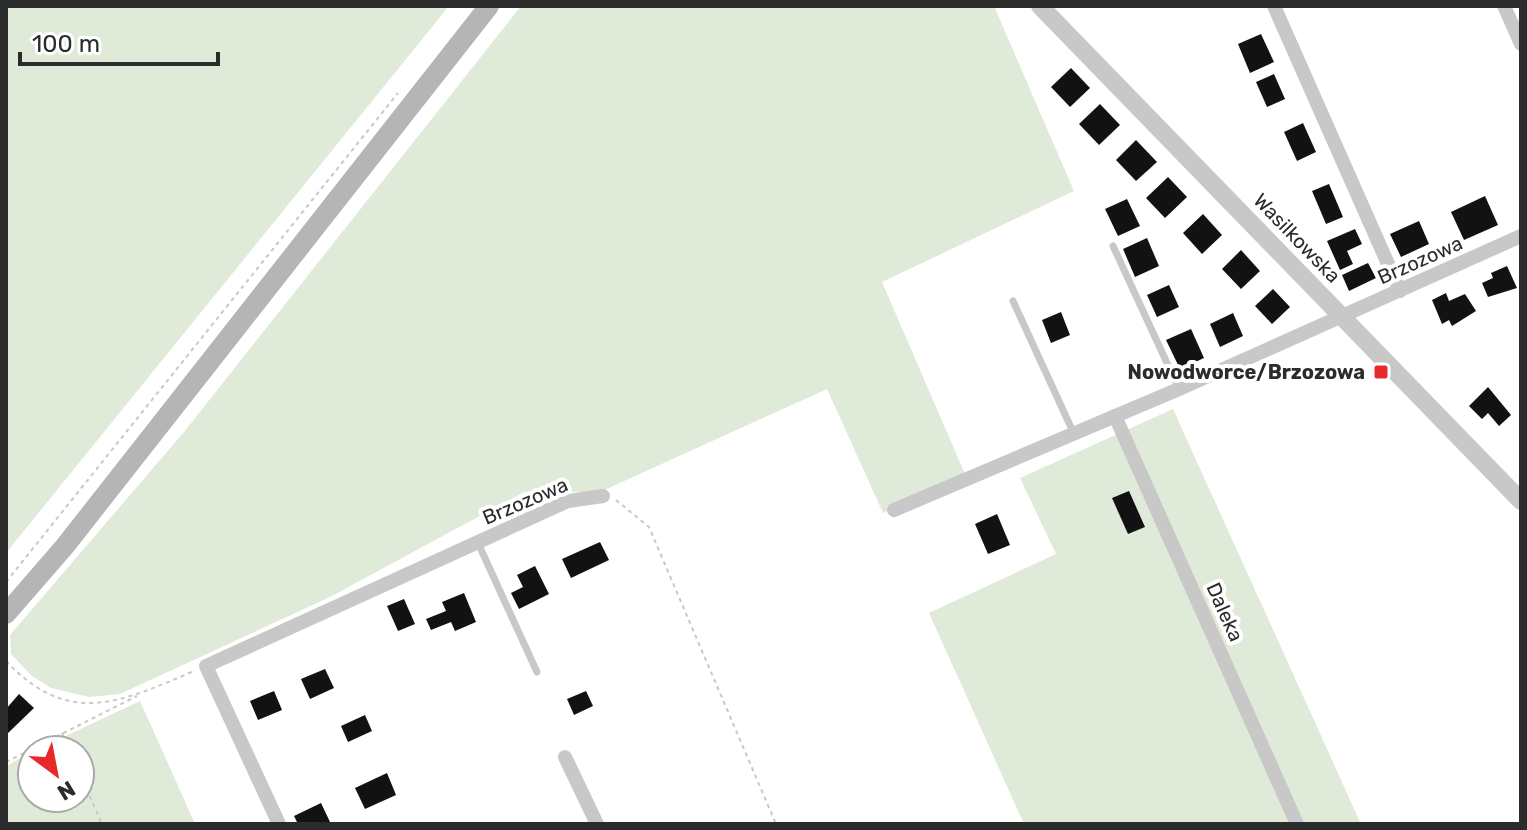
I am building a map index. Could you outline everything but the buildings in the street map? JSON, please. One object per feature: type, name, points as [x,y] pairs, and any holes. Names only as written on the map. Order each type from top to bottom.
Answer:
[{"type":"main road","points":[[6,614],[65,546],[489,6]]},
{"type":"street","name":"Wasilkowska","points":[[1040,6],[1521,501]]},
{"type":"street","points":[[1274,6],[1400,291]]},
{"type":"street","points":[[1504,6],[1521,44]]},
{"type":"street","name":"Brzozowa","points":[[894,510],[1179,389],[1521,236]]},
{"type":"street","name":"Daleka","points":[[1115,416],[1297,824]]},
{"type":"street","name":"Brzozowa","points":[[206,666],[568,501],[603,496]]},
{"type":"street","points":[[206,666],[279,824]]},
{"type":"street","points":[[565,757],[597,824]]},
{"type":"lane","points":[[1113,246],[1179,389]]},
{"type":"lane","points":[[1013,301],[1074,434]]},
{"type":"lane","points":[[478,543],[537,672]]},
{"type":"path","points":[[6,582],[403,86]]},
{"type":"path","points":[[603,496],[620,501],[649,527],[776,824]]},
{"type":"path","points":[[6,661],[44,693],[86,705],[109,704],[148,691]]},
{"type":"path","points":[[6,762],[148,691],[206,666]]},
{"type":"green space","points":[[6,6],[449,6],[6,553]]},
{"type":"green space","points":[[521,6],[994,6],[1074,191],[882,282],[965,474],[883,513],[827,389],[600,492],[524,492],[330,597],[120,694],[89,697],[51,688],[32,676],[11,654],[10,635],[184,432]]},
{"type":"green space","points":[[1173,409],[1361,824],[1024,824],[929,613],[1056,554],[1020,478]]},
{"type":"green space","points":[[140,701],[195,824],[6,824],[6,766],[16,761],[16,814],[96,814],[96,734],[70,734]]},
{"type":"place","name":"Nowodworce/Brzozowa","points":[[1381,372]]}]
